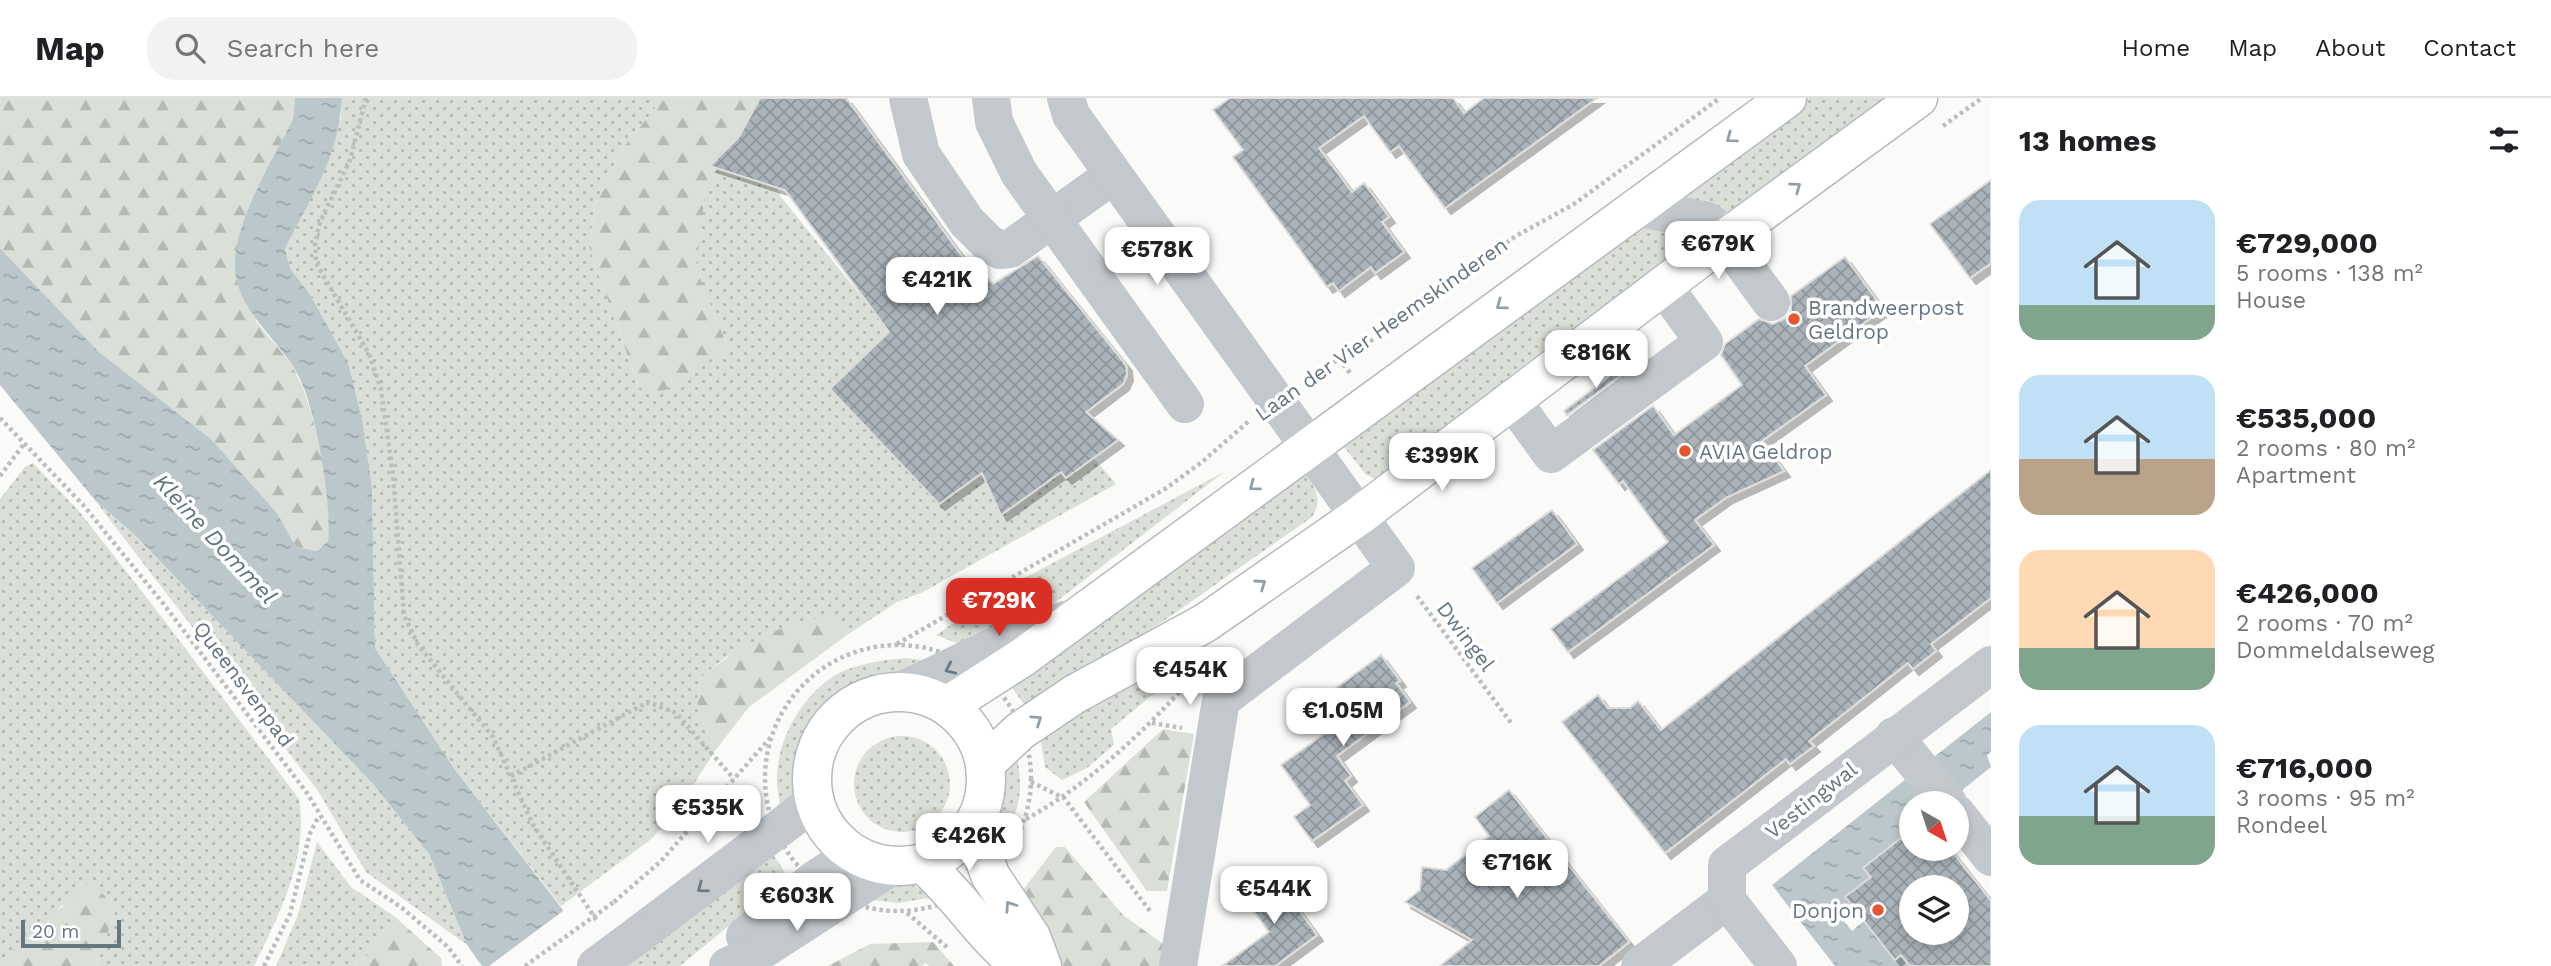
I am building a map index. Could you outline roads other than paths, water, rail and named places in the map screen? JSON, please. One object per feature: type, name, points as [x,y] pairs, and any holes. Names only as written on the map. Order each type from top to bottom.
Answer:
[{"type":"main road","points":[[947,706],[1023,657],[1309,445],[1787,98]]},
{"type":"main road","points":[[985,764],[1020,731],[1075,694],[1205,623],[1359,516],[1663,285],[1918,98]]},
{"type":"main road","points":[[901,691],[926,696],[947,706],[971,730],[985,764],[985,794],[973,826],[949,851],[907,865],[875,863],[854,854],[832,836],[814,802],[813,765],[828,729],[852,705],[874,695],[901,691]]},
{"type":"main road","points":[[973,826],[990,876],[1031,937],[1042,966]]},
{"type":"main road","points":[[907,865],[959,897],[1006,955],[1022,966]]},
{"type":"street","points":[[908,98],[921,154],[967,222],[988,243],[1000,250],[1010,249],[1113,175]]},
{"type":"street","points":[[991,98],[994,122],[1019,173],[1185,404]]},
{"type":"street","points":[[1066,98],[1071,116],[1396,568],[1221,700],[1178,966]]},
{"type":"street","points":[[1636,207],[1707,221],[1717,228],[1771,302]]},
{"type":"street","points":[[1512,400],[1551,454],[1704,342],[1663,285]]},
{"type":"street","points":[[901,691],[1005,641],[1081,614]]},
{"type":"street","name":"Vestingwal","points":[[1727,900],[1727,865],[1991,665]]},
{"type":"street","points":[[1894,736],[1939,791]]},
{"type":"street","points":[[596,966],[814,802]]},
{"type":"street","points":[[1969,829],[1991,857]]},
{"type":"street","points":[[708,966],[814,880],[854,854]]},
{"type":"street","points":[[728,966],[907,865]]},
{"type":"street","points":[[1640,966],[1727,900],[1778,966]]},
{"type":"water","name":"Kleine Dommel","points":[[295,98],[342,98],[335,141],[329,159],[285,249],[290,268],[311,296],[348,363],[362,419],[372,489],[375,648],[453,767],[606,966],[482,966],[467,945],[429,854],[373,784],[139,539],[94,499],[0,385],[0,248],[99,352],[211,439],[277,513],[296,547],[317,551],[328,541],[325,481],[305,390],[290,363],[254,317],[236,277],[238,239],[264,174],[293,119]]},
{"type":"water","points":[[1991,712],[1991,752],[1987,755],[1991,767],[1961,791],[1899,791],[1899,853],[1887,865],[1879,855],[1864,867],[1871,877],[1846,897],[1851,905],[1839,915],[1852,931],[1864,921],[1894,960],[1901,955],[1910,966],[1835,966],[1772,885]]},
{"type":"place","name":"Brandweerpost Geldrop","points":[[1794,319]]},
{"type":"place","name":"AVIA Geldrop","points":[[1685,451]]},
{"type":"place","name":"Donjon","points":[[1878,910]]}]
